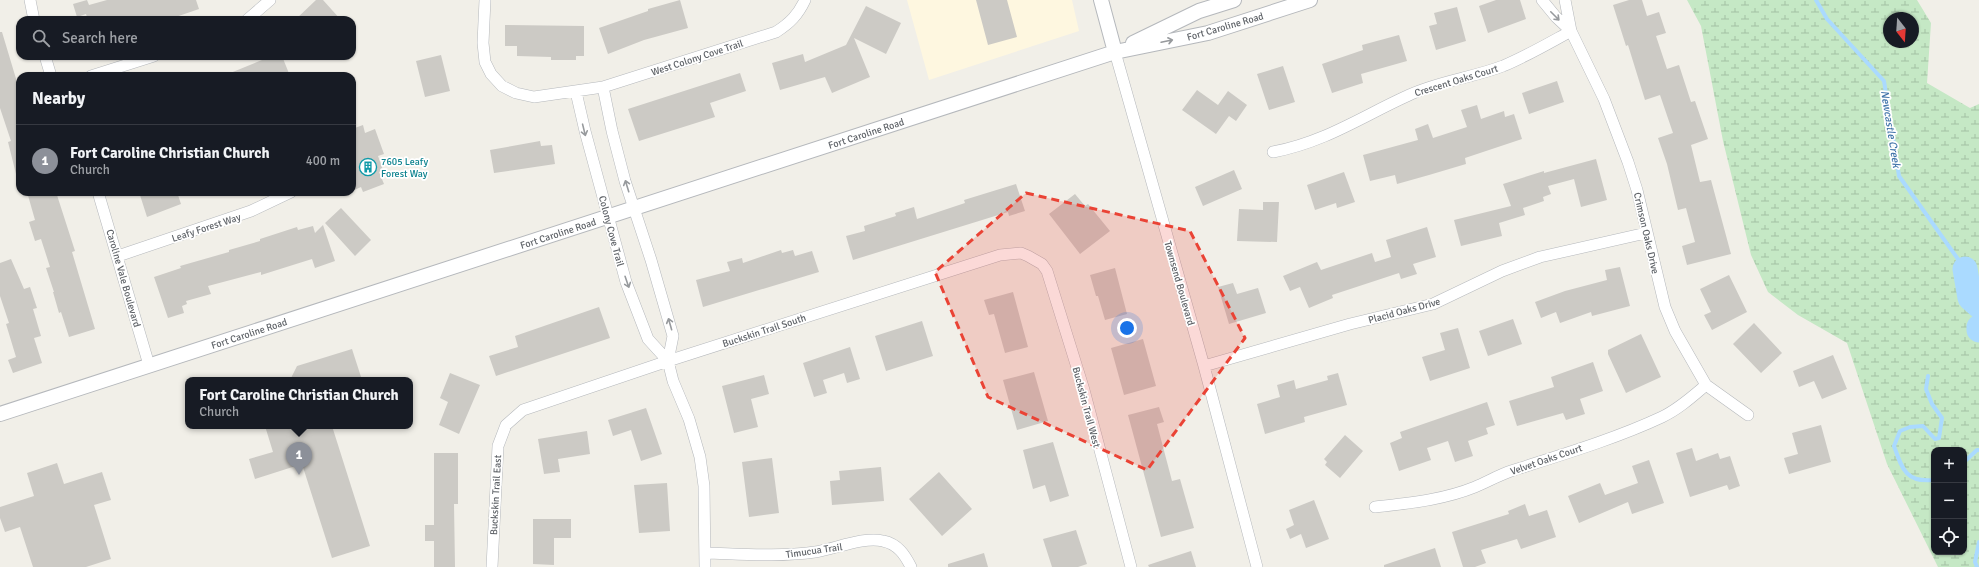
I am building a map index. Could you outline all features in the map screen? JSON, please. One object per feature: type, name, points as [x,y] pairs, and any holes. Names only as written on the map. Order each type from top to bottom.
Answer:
[{"type":"street","points":[[30,0],[33,16]]},
{"type":"street","points":[[252,16],[270,0]]},
{"type":"street","name":"West Colony Cove Trail","points":[[485,0],[483,43],[485,62],[491,74],[502,86],[516,93],[534,96],[576,92],[603,87],[776,32],[791,22],[799,12],[805,0]]},
{"type":"street","name":"Townsend Boulevard","points":[[1101,0],[1204,366],[1257,567]]},
{"type":"street","name":"Fort Caroline Road","points":[[1115,52],[1199,11],[1234,0]]},
{"type":"street","name":"Fort Caroline Road","points":[[0,414],[1115,52],[1208,33],[1310,0]]},
{"type":"street","name":"Crimson Oaks Drive","points":[[1542,0],[1556,18],[1571,31]]},
{"type":"street","name":"Crimson Oaks Drive","points":[[1565,0],[1571,31],[1604,99],[1628,162],[1637,190],[1664,307],[1675,331],[1706,384],[1748,415]]},
{"type":"street","name":"Crescent Oaks Court","points":[[1273,152],[1311,142],[1342,130],[1407,96],[1432,86],[1503,66],[1571,31]]},
{"type":"street","points":[[46,60],[50,72]]},
{"type":"street","points":[[104,72],[141,60]]},
{"type":"street","name":"Colony Cove Trail","points":[[603,87],[612,132],[673,336],[668,361],[673,381],[689,419],[700,457],[704,486],[705,567]]},
{"type":"street","name":"Colony Cove Trail","points":[[576,92],[626,282],[648,339],[668,361]]},
{"type":"street","name":"Caroline Vale Boulevard","points":[[99,196],[149,365]]},
{"type":"street","name":"Leafy Forest Way","points":[[118,256],[252,211],[283,196]]},
{"type":"street","name":"Placid Oaks Drive","points":[[1204,366],[1350,324],[1433,304],[1502,271],[1540,257],[1646,233]]},
{"type":"street","name":"Buckskin Trail South","points":[[506,424],[523,410],[668,361],[1000,255],[1021,253],[1028,256]]},
{"type":"street","name":"Buckskin Trail West","points":[[1028,256],[1042,264],[1052,283],[1084,390],[1131,567]]},
{"type":"street","name":"Velvet Oaks Court","points":[[1375,507],[1419,502],[1447,496],[1475,487],[1510,471],[1538,463],[1663,416],[1684,403],[1706,384]]},
{"type":"street","name":"Buckskin Trail East","points":[[492,567],[498,446],[506,424]]},
{"type":"street","name":"Timucua Trail","points":[[705,553],[785,555],[815,552],[874,540],[885,541],[896,546],[905,556],[911,567]]},
{"type":"highlighted area","points":[[1026,193],[1190,231],[1245,338],[1147,470],[988,397],[935,272]]},
{"type":"shaded area","points":[[907,0],[1072,0],[1079,31],[929,80]]},
{"type":"green space","points":[[1687,0],[1917,0],[1931,23],[1927,83],[1970,108],[1979,104],[1979,567],[1938,567],[1932,555],[1967,555],[1967,447],[1931,447],[1931,553],[1887,464],[1847,343],[1798,315],[1768,292],[1751,255],[1723,141],[1701,26]]},
{"type":"building","points":[[87,0],[89,5],[107,0],[196,0],[199,9],[179,16],[87,16],[86,14],[77,16],[73,4]]},
{"type":"building","points":[[316,0],[323,0],[337,16],[299,16]]},
{"type":"building","points":[[680,0],[688,28],[644,40],[608,54],[599,28],[648,11],[648,9]]},
{"type":"building","points":[[976,0],[1007,0],[1017,37],[988,45]]},
{"type":"building","points":[[1496,0],[1520,0],[1526,19],[1488,33],[1479,6]]},
{"type":"building","points":[[1629,0],[1642,0],[1647,16],[1659,12],[1666,33],[1656,36],[1667,69],[1679,65],[1691,102],[1695,101],[1708,139],[1691,145],[1700,182],[1711,180],[1731,254],[1687,265],[1682,246],[1695,242],[1686,208],[1678,210],[1667,164],[1658,138],[1673,133],[1660,95],[1645,100],[1628,45],[1626,46],[1613,5]]},
{"type":"building","points":[[866,6],[901,23],[886,54],[854,38],[870,77],[832,93],[825,77],[780,90],[772,63],[803,54],[805,62],[846,45]]},
{"type":"building","points":[[1457,7],[1466,41],[1436,50],[1429,26],[1437,24],[1434,13]]},
{"type":"building","points":[[505,25],[584,26],[584,56],[576,56],[576,60],[551,60],[551,57],[517,56],[517,46],[505,46]]},
{"type":"building","points":[[0,32],[2,32],[16,79],[16,174],[8,142],[11,141],[0,108]]},
{"type":"building","points":[[1399,35],[1407,61],[1361,74],[1363,83],[1332,93],[1322,64],[1363,50],[1362,45]]},
{"type":"building","points":[[441,55],[450,91],[425,97],[416,61]]},
{"type":"building","points":[[262,60],[284,60],[288,72],[233,72]]},
{"type":"building","points":[[1283,66],[1295,102],[1269,110],[1257,74]]},
{"type":"building","points":[[740,73],[746,91],[710,103],[715,117],[639,141],[628,109]]},
{"type":"building","points":[[1557,81],[1564,102],[1529,114],[1522,93]]},
{"type":"building","points":[[1197,90],[1218,105],[1228,91],[1247,105],[1236,121],[1229,116],[1216,134],[1182,110]]},
{"type":"building","points":[[1477,105],[1481,119],[1504,111],[1505,117],[1514,114],[1522,139],[1465,158],[1466,164],[1397,184],[1395,175],[1370,181],[1363,155],[1418,140],[1415,129],[1428,124],[1433,138],[1467,127],[1461,110]]},
{"type":"building","points":[[363,125],[365,133],[375,129],[384,154],[378,156],[383,170],[379,172],[384,184],[363,192],[361,187],[356,189],[356,128]]},
{"type":"building","points":[[540,141],[541,146],[552,145],[555,164],[494,173],[490,150]]},
{"type":"building","points":[[1596,159],[1607,200],[1581,207],[1574,179],[1548,186],[1551,194],[1543,197],[1544,201],[1523,208],[1525,215],[1499,223],[1502,236],[1461,246],[1454,220],[1511,206],[1503,184],[1544,171],[1544,173]]},
{"type":"building","points":[[1234,170],[1242,189],[1203,206],[1195,187]]},
{"type":"building","points":[[1344,172],[1355,202],[1337,208],[1336,203],[1315,210],[1307,185]]},
{"type":"building","points":[[1016,184],[1025,211],[1009,216],[1008,212],[853,260],[846,236],[865,231],[864,226],[896,216],[895,213],[914,207],[917,219],[965,203],[964,200]]},
{"type":"building","points":[[1075,194],[1085,206],[1088,204],[1110,231],[1080,254],[1049,214]]},
{"type":"building","points":[[28,196],[57,196],[75,251],[72,252],[95,329],[69,337],[61,312],[59,313],[46,268],[50,267],[41,239],[35,241],[29,222],[35,220]]},
{"type":"building","points":[[140,196],[178,196],[181,204],[147,217]]},
{"type":"building","points":[[1263,202],[1279,202],[1277,242],[1237,241],[1239,209],[1263,210]]},
{"type":"building","points":[[341,208],[371,240],[355,256],[325,223]]},
{"type":"building","points":[[323,225],[335,261],[315,268],[312,259],[261,275],[261,272],[208,286],[211,294],[186,301],[187,304],[182,306],[184,313],[168,318],[154,277],[181,268],[180,266],[229,252],[229,250],[260,241],[260,239],[297,227],[298,230],[313,226],[315,233]]},
{"type":"building","points":[[1427,227],[1436,257],[1413,264],[1417,274],[1401,279],[1399,273],[1332,295],[1333,298],[1309,308],[1300,287],[1290,291],[1283,276],[1317,262],[1321,270],[1372,253],[1375,262],[1391,257],[1386,240]]},
{"type":"building","points":[[781,250],[782,253],[793,250],[795,256],[812,251],[819,272],[703,307],[696,280],[730,271],[727,262],[742,258],[743,263]]},
{"type":"building","points":[[11,259],[24,289],[30,287],[37,308],[33,309],[41,336],[34,338],[42,363],[13,373],[8,360],[16,357],[6,324],[9,323],[0,296],[0,263]]},
{"type":"building","points":[[1620,267],[1630,306],[1592,316],[1591,312],[1560,323],[1556,312],[1541,318],[1535,302],[1565,291],[1607,280],[1605,270]]},
{"type":"building","points":[[1115,268],[1127,314],[1105,320],[1090,275]]},
{"type":"building","points":[[1729,275],[1747,312],[1712,330],[1704,315],[1711,312],[1700,289]]},
{"type":"building","points":[[1233,283],[1237,294],[1258,288],[1266,313],[1229,324],[1218,287]]},
{"type":"building","points":[[1013,292],[1028,347],[1005,353],[994,314],[989,315],[984,300]]},
{"type":"building","points":[[599,307],[610,338],[496,376],[489,356],[518,347],[515,336]]},
{"type":"building","points":[[1513,319],[1522,344],[1488,356],[1479,331]]},
{"type":"building","points":[[922,321],[933,356],[886,371],[875,336]]},
{"type":"building","points":[[1754,323],[1782,353],[1761,373],[1733,344]]},
{"type":"building","points":[[1458,328],[1470,368],[1430,381],[1422,357],[1445,350],[1440,333]]},
{"type":"building","points":[[1641,334],[1661,377],[1626,393],[1608,354],[1608,350]]},
{"type":"building","points":[[1143,339],[1156,386],[1124,395],[1111,348]]},
{"type":"building","points":[[850,347],[860,379],[847,383],[844,373],[823,380],[827,393],[814,397],[803,363]]},
{"type":"building","points":[[352,349],[361,377],[292,377],[297,366]]},
{"type":"building","points":[[1833,355],[1847,389],[1822,399],[1814,381],[1799,387],[1793,371]]},
{"type":"building","points":[[1593,362],[1603,391],[1580,399],[1585,414],[1566,420],[1563,413],[1517,426],[1509,401],[1554,387],[1551,377]]},
{"type":"building","points":[[1034,372],[1048,421],[1017,430],[1003,380]]},
{"type":"building","points":[[450,373],[480,385],[459,434],[439,425],[448,402],[440,398]]},
{"type":"building","points":[[1338,373],[1347,405],[1304,417],[1305,422],[1265,434],[1257,404],[1280,397],[1277,385],[1294,380],[1296,389],[1328,380],[1327,376]]},
{"type":"building","points":[[764,375],[769,394],[751,399],[758,427],[734,433],[722,386]]},
{"type":"building","points":[[1487,402],[1495,425],[1486,428],[1488,434],[1468,441],[1473,456],[1455,462],[1448,441],[1427,448],[1431,460],[1399,471],[1390,443],[1402,438],[1400,432]]},
{"type":"building","points":[[1159,407],[1164,422],[1157,424],[1172,481],[1180,479],[1194,528],[1161,537],[1128,415]]},
{"type":"building","points":[[646,408],[662,454],[641,461],[631,430],[613,436],[608,420]]},
{"type":"building","points":[[1821,425],[1831,462],[1789,474],[1784,458],[1798,454],[1792,433]]},
{"type":"building","points":[[266,429],[333,429],[370,546],[332,558],[302,464],[255,479],[249,459],[273,452]]},
{"type":"building","points":[[587,431],[590,454],[558,459],[560,472],[544,474],[538,439]]},
{"type":"building","points":[[1345,435],[1363,451],[1340,478],[1325,465],[1327,462],[1324,459]]},
{"type":"building","points":[[1053,442],[1069,496],[1050,502],[1045,485],[1033,489],[1023,450]]},
{"type":"building","points":[[1692,448],[1696,461],[1718,453],[1720,459],[1730,456],[1740,486],[1729,490],[1727,485],[1690,497],[1676,453]]},
{"type":"building","points":[[434,453],[458,453],[458,504],[454,504],[455,567],[434,567],[434,541],[425,541],[425,525],[434,525]]},
{"type":"building","points":[[772,458],[779,513],[749,517],[742,462]]},
{"type":"building","points":[[1649,460],[1664,503],[1632,514],[1628,502],[1579,523],[1568,496],[1600,483],[1605,495],[1638,483],[1632,466]]},
{"type":"building","points":[[57,463],[64,484],[102,472],[111,500],[94,505],[111,559],[86,567],[33,567],[20,527],[5,532],[0,518],[0,507],[34,496],[27,473]]},
{"type":"building","points":[[881,467],[884,501],[832,505],[830,481],[840,480],[839,471]]},
{"type":"building","points":[[939,472],[972,509],[942,536],[909,499]]},
{"type":"building","points":[[667,483],[670,531],[639,533],[634,485]]},
{"type":"building","points":[[1314,500],[1329,539],[1306,548],[1301,534],[1290,539],[1286,529],[1294,525],[1289,510]]},
{"type":"building","points":[[1525,504],[1529,516],[1547,510],[1556,537],[1521,549],[1517,539],[1481,550],[1486,563],[1475,567],[1463,567],[1452,532],[1509,514],[1508,511]]},
{"type":"building","points":[[533,519],[571,519],[571,538],[554,538],[554,565],[533,564]]},
{"type":"building","points":[[1076,530],[1087,564],[1078,567],[1052,567],[1043,539]]},
{"type":"building","points":[[1435,548],[1441,567],[1384,567],[1384,565]]},
{"type":"building","points":[[1191,551],[1196,567],[1149,567],[1148,565]]},
{"type":"building","points":[[984,553],[988,567],[948,567],[948,564]]},
{"type":"waterway","name":"Newcastle Creek","points":[[1816,0],[1827,19],[1884,81],[1899,176],[1965,269]]},
{"type":"waterway","name":"Newcastle Creek","points":[[1965,269],[1970,298],[1979,306]]},
{"type":"waterway","points":[[1928,376],[1926,389],[1932,404],[1942,418],[1939,438],[1935,439],[1923,426],[1910,427],[1900,431],[1894,446],[1906,473],[1917,479],[1931,480]]},
{"type":"waterway","points":[[1967,459],[1977,450],[1979,450]]},
{"type":"waterway","points":[[1977,567],[1975,562],[1979,542]]},
{"type":"place","name":"7605 Leafy Forest Way","points":[[368,167]]},
{"type":"place","name":"Fort Caroline Christian Church","points":[[299,475]]}]
